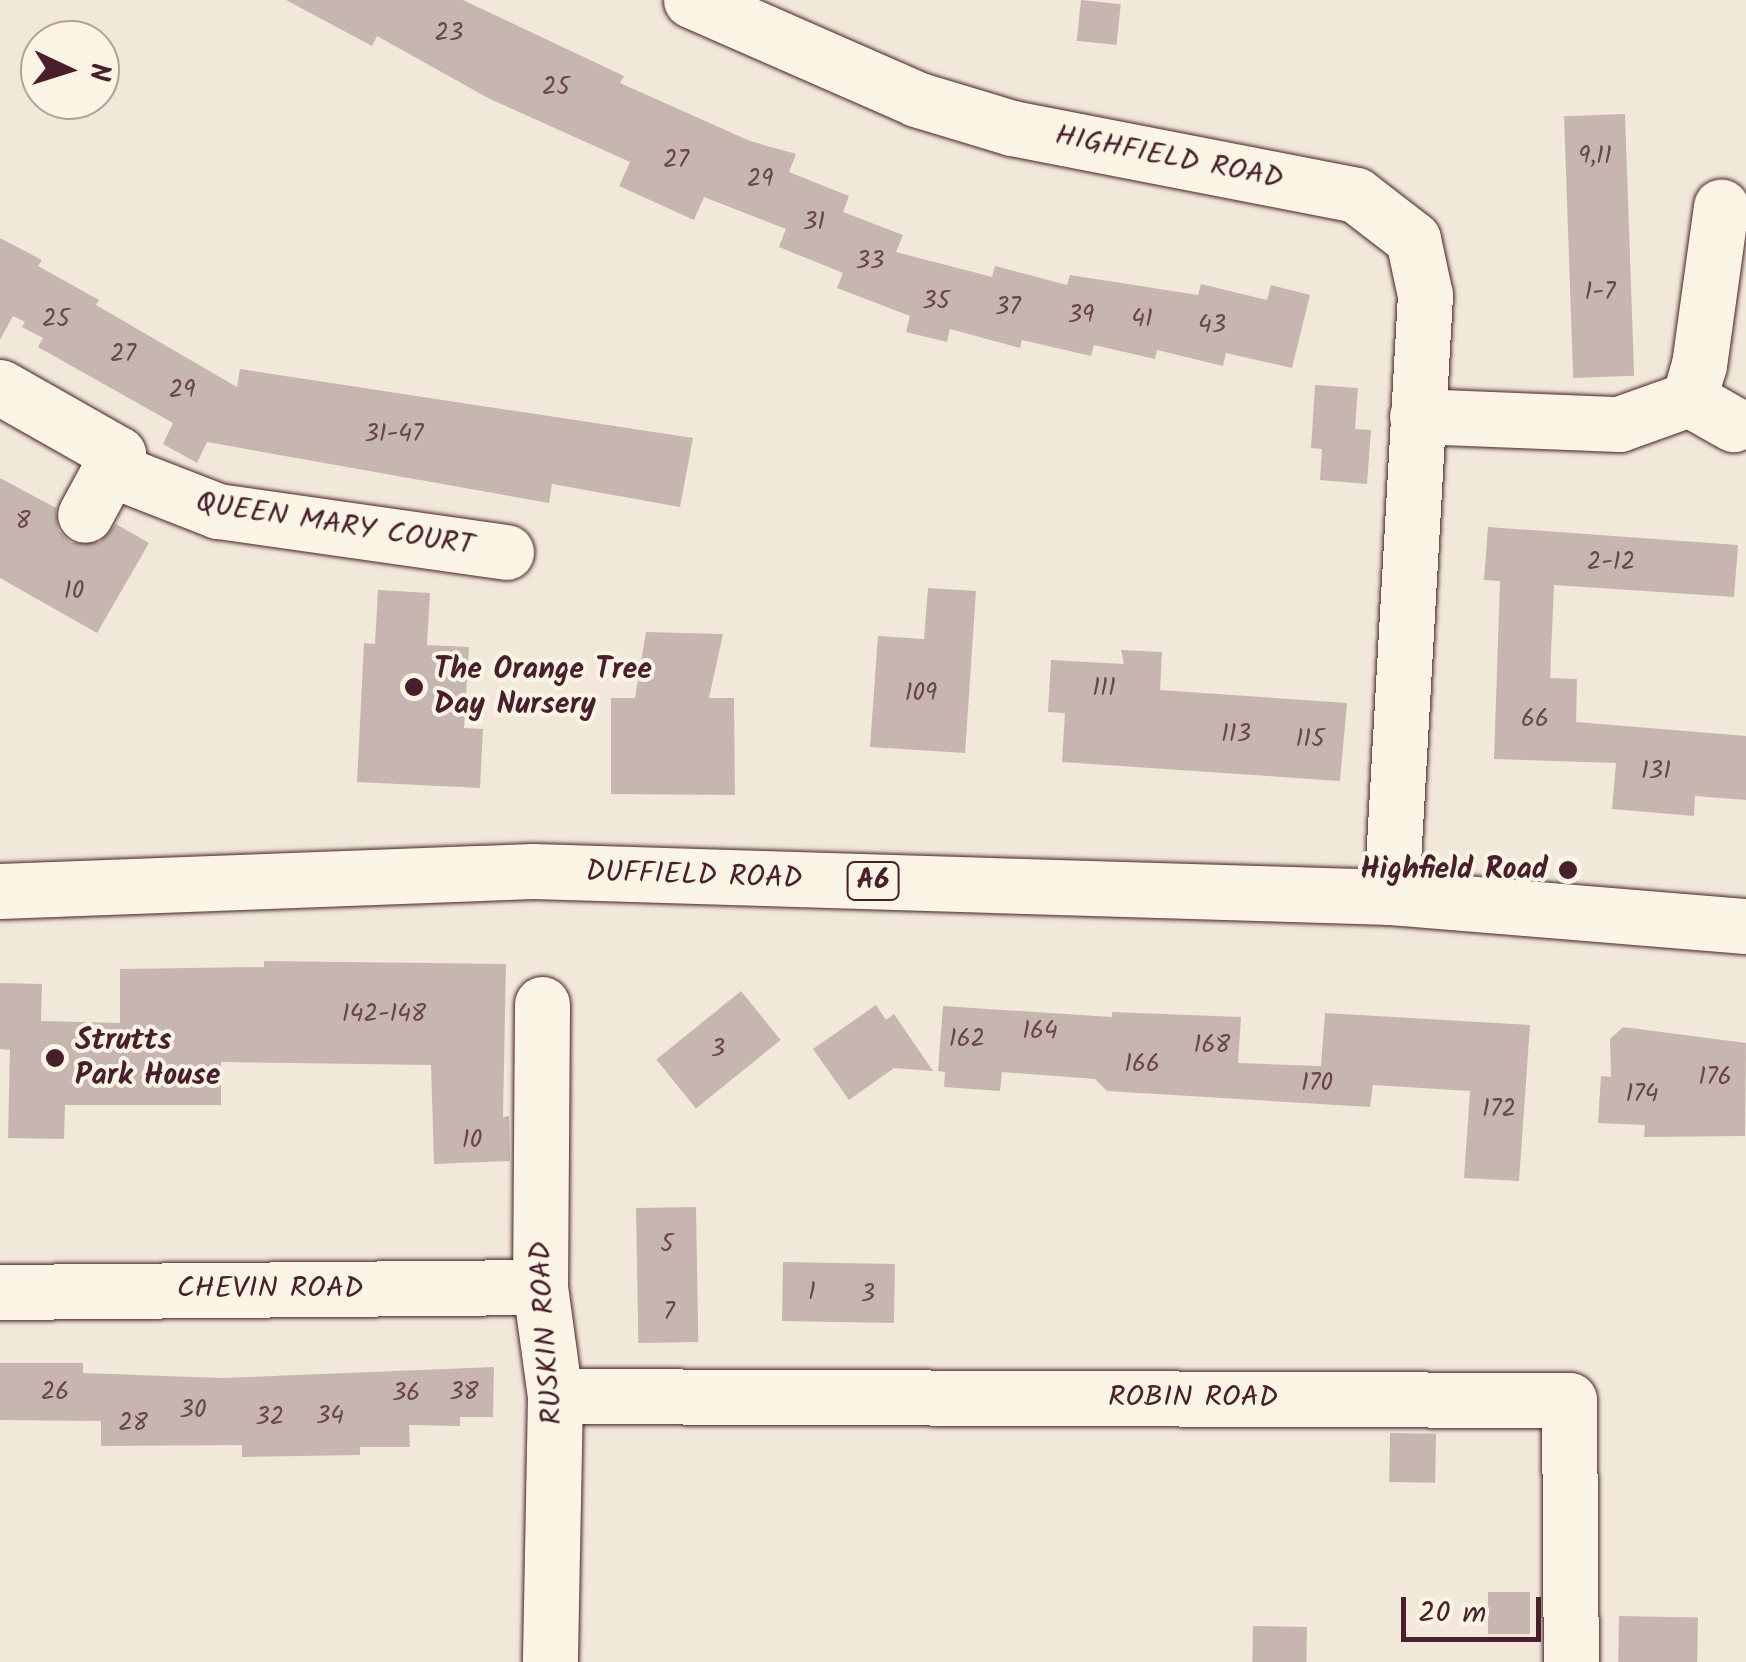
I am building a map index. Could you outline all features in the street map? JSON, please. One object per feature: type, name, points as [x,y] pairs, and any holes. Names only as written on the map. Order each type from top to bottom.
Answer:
[{"type":"street","name":"HIGHFIELD ROAD","points":[[692,0],[916,99],[1012,128],[1342,191],[1372,203],[1401,224],[1421,253],[1425,295],[1390,897]]},
{"type":"street","points":[[1417,416],[1619,424],[1711,412],[1700,365],[1721,207]]},
{"type":"street","name":"QUEEN MARY COURT","points":[[0,387],[118,454],[98,492],[506,552]]},
{"type":"street","name":"DUFFIELD ROAD","points":[[0,890],[533,871],[1390,897],[1746,926]]},
{"type":"street","name":"RUSKIN ROAD","points":[[542,1004],[540,1287],[555,1396],[550,1662]]},
{"type":"street","name":"CHEVIN ROAD","points":[[0,1292],[540,1287]]},
{"type":"street","name":"ROBIN ROAD","points":[[555,1396],[1569,1400],[1571,1662]]},
{"type":"building","points":[[286,0],[463,0],[624,76],[620,83],[750,141],[796,154],[789,172],[849,196],[843,212],[903,235],[896,252],[992,277],[995,266],[1067,285],[1070,275],[1198,295],[1201,284],[1267,300],[1271,285],[1310,295],[1292,368],[1226,353],[1223,366],[1157,350],[1155,359],[1094,345],[1091,356],[1022,340],[1020,348],[950,329],[947,342],[906,332],[910,316],[837,288],[843,273],[779,247],[786,229],[704,197],[694,220],[619,186],[630,162],[488,98],[377,36],[372,46]]},
{"type":"building","points":[[1081,0],[1121,4],[1116,45],[1077,41]]},
{"type":"building","points":[[1625,114],[1634,376],[1573,378],[1564,116]]},
{"type":"building","points":[[0,238],[42,260],[38,266],[99,300],[96,305],[237,387],[240,369],[693,438],[680,507],[552,484],[549,503],[207,442],[197,463],[163,444],[173,423],[38,347],[43,338],[22,327],[25,322],[13,316],[0,340]]},
{"type":"building","points":[[1315,385],[1358,388],[1355,429],[1371,430],[1367,484],[1320,480],[1322,449],[1311,448]]},
{"type":"building","points":[[0,478],[56,508],[58,530],[71,543],[100,542],[116,524],[149,543],[97,633],[0,578]]},
{"type":"building","points":[[1488,527],[1738,545],[1734,597],[1554,585],[1550,678],[1577,679],[1576,722],[1746,736],[1746,800],[1695,796],[1694,816],[1612,809],[1616,763],[1494,759],[1500,581],[1484,580]]},
{"type":"building","points":[[928,588],[976,591],[965,753],[870,747],[878,636],[924,639]]},
{"type":"building","name":"The Orange Tree Day Nursery","points":[[378,590],[430,593],[427,645],[469,647],[464,728],[483,729],[480,788],[357,782],[364,643],[375,644]]},
{"type":"building","points":[[646,632],[723,634],[709,698],[734,698],[735,795],[611,794],[611,698],[635,698]]},
{"type":"building","points":[[1121,650],[1162,652],[1160,690],[1347,703],[1340,781],[1062,762],[1065,713],[1048,712],[1051,660],[1124,664]]},
{"type":"building","points":[[264,961],[506,964],[503,1117],[509,1116],[510,1161],[434,1164],[431,1065],[221,1062],[221,1105],[65,1105],[64,1139],[8,1138],[10,1050],[0,1049],[0,983],[42,984],[41,1021],[120,1023],[120,969],[264,967]]},
{"type":"building","points":[[741,991],[781,1040],[696,1109],[656,1060]]},
{"type":"building","points":[[876,1005],[886,1020],[894,1014],[933,1071],[894,1068],[849,1100],[813,1049]]},
{"type":"building","points":[[943,1006],[1112,1017],[1112,1012],[1241,1017],[1238,1063],[1321,1066],[1325,1013],[1530,1025],[1519,1181],[1464,1178],[1470,1091],[1373,1085],[1370,1107],[1107,1091],[1095,1079],[1002,1072],[1000,1091],[944,1087],[945,1072],[938,1071]]},
{"type":"building","points":[[1623,1027],[1746,1043],[1745,1136],[1644,1137],[1645,1125],[1598,1123],[1601,1076],[1611,1077],[1610,1039]]},
{"type":"building","points":[[696,1207],[698,1342],[638,1343],[636,1208]]},
{"type":"building","points":[[783,1262],[895,1264],[894,1323],[782,1321]]},
{"type":"building","points":[[0,1363],[83,1363],[83,1373],[222,1378],[494,1367],[493,1417],[460,1417],[460,1426],[409,1425],[410,1447],[360,1447],[360,1455],[242,1457],[242,1445],[101,1446],[101,1421],[0,1420]]},
{"type":"building","points":[[1390,1433],[1436,1434],[1435,1483],[1389,1482]]},
{"type":"building","points":[[1488,1592],[1530,1592],[1530,1634],[1488,1634]]},
{"type":"building","points":[[1619,1616],[1698,1617],[1697,1662],[1618,1662]]},
{"type":"building","points":[[1253,1626],[1307,1627],[1306,1662],[1252,1662]]},
{"type":"place","name":"The Orange Tree Day Nursery","points":[[414,687]]},
{"type":"place","name":"Highfield Road","points":[[1568,870]]},
{"type":"place","name":"Strutts Park House","points":[[55,1058]]}]
